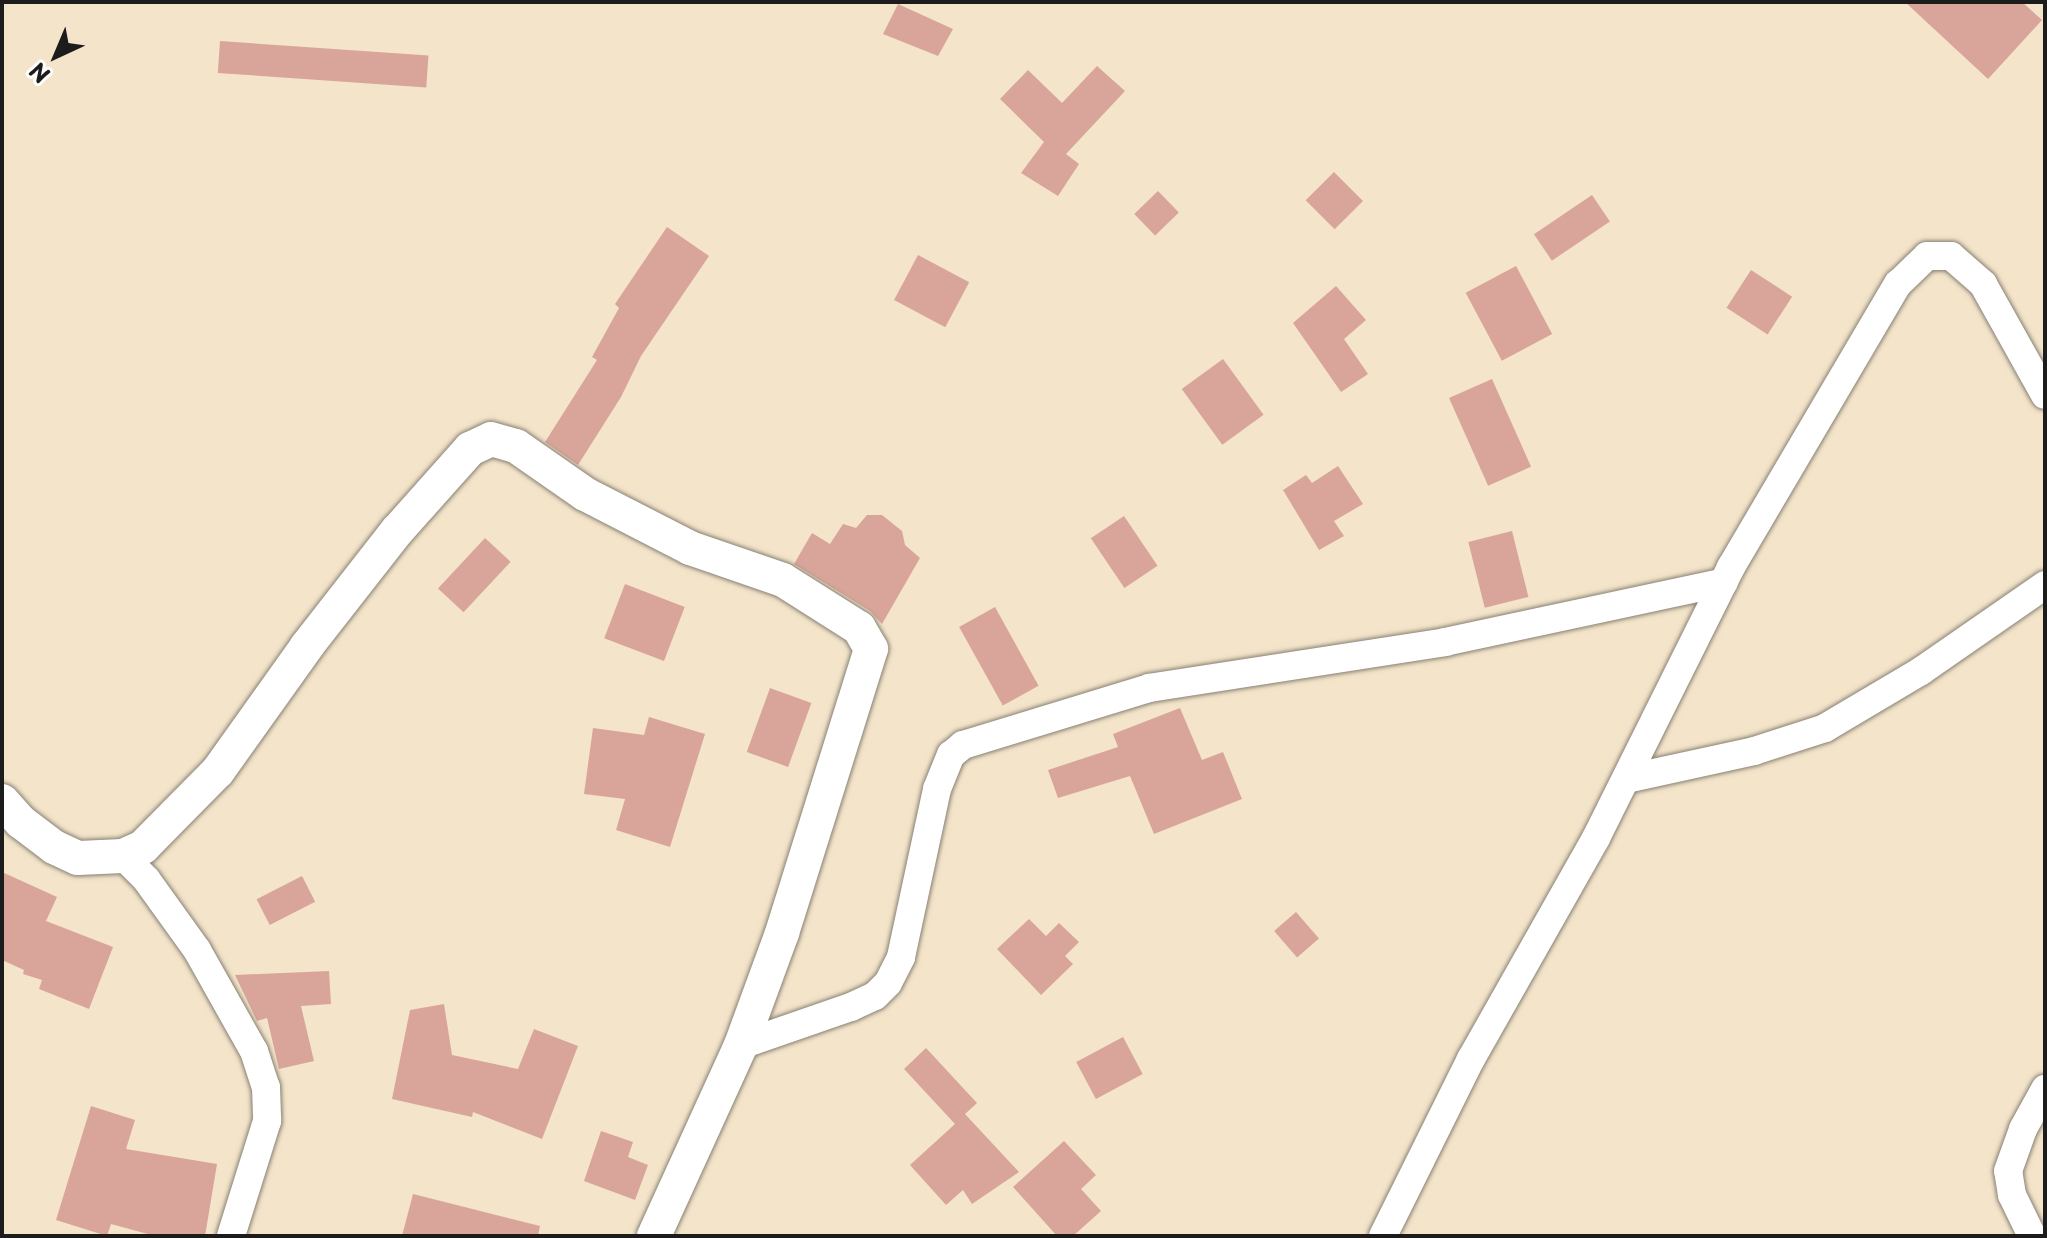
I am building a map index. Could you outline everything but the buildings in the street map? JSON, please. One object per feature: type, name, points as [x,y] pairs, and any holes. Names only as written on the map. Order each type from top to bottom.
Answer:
[{"type":"street","points":[[1383,1236],[1471,1059],[1596,838],[1724,582],[1891,296],[1927,256],[1951,256],[1983,284],[2045,395]]},
{"type":"street","points":[[2,801],[21,822],[54,847],[78,858],[123,856],[158,834],[218,771],[307,646],[388,542],[470,449],[491,439],[503,440],[585,494],[652,530],[690,548],[783,580],[859,628],[871,649],[782,933],[741,1045],[654,1236]]},
{"type":"street","points":[[741,1045],[851,1007],[875,996],[888,983],[901,957],[937,789],[951,755],[963,745],[1149,688],[1445,642],[1724,582]]},
{"type":"street","points":[[1626,779],[1754,751],[1825,728],[1921,671],[2045,585]]},
{"type":"street","points":[[123,856],[146,879],[197,950],[226,997],[262,1071],[267,1121],[231,1236]]},
{"type":"street","points":[[2032,1236],[2012,1195],[2008,1171],[2023,1129],[2045,1089]]}]
